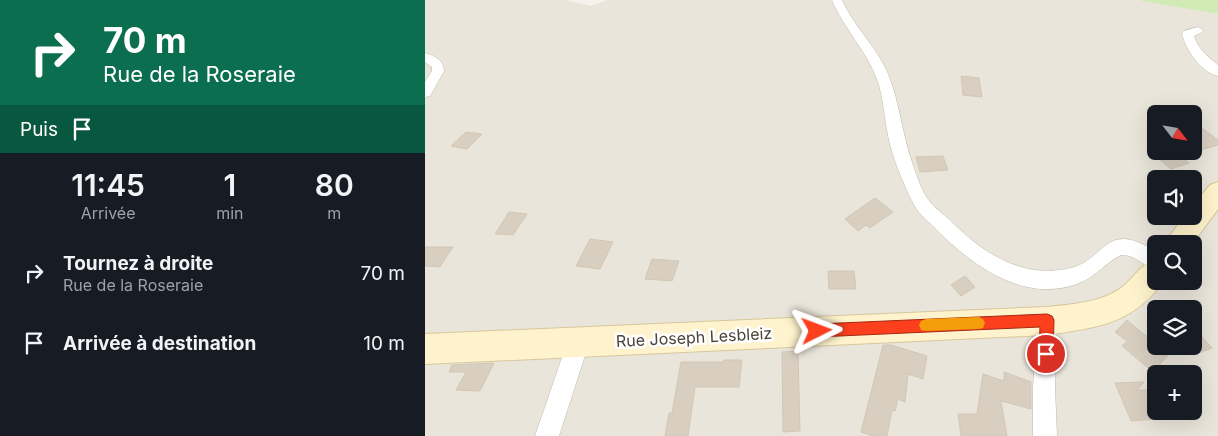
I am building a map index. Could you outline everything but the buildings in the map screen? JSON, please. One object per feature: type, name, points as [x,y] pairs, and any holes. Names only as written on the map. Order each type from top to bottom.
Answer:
[{"type":"main road","points":[[1184,235],[1218,191]]},
{"type":"main road","name":"Rue Joseph Lesbleiz","points":[[425,349],[1047,320],[1107,312],[1129,301],[1147,283]]},
{"type":"street","points":[[837,0],[843,15],[882,74],[897,142],[923,205],[949,233],[981,258],[1004,271],[1041,280],[1073,277],[1095,265],[1112,249],[1127,246],[1140,249],[1147,255]]},
{"type":"street","points":[[1198,31],[1188,34],[1190,44],[1198,55],[1218,72]]},
{"type":"street","points":[[425,57],[435,62],[438,71],[425,93]]},
{"type":"street","points":[[1045,436],[1047,320]]},
{"type":"street","points":[[547,436],[578,343]]},
{"type":"shaded area","points":[[425,0],[565,0],[591,6],[607,0],[1136,0],[1218,14],[1218,436],[425,436]]},
{"type":"green space","points":[[1136,0],[1218,0],[1218,14]]},
{"type":"slow traffic","points":[[926,325],[979,323]]},
{"type":"route","points":[[817,331],[1047,320],[1046,354]]}]
